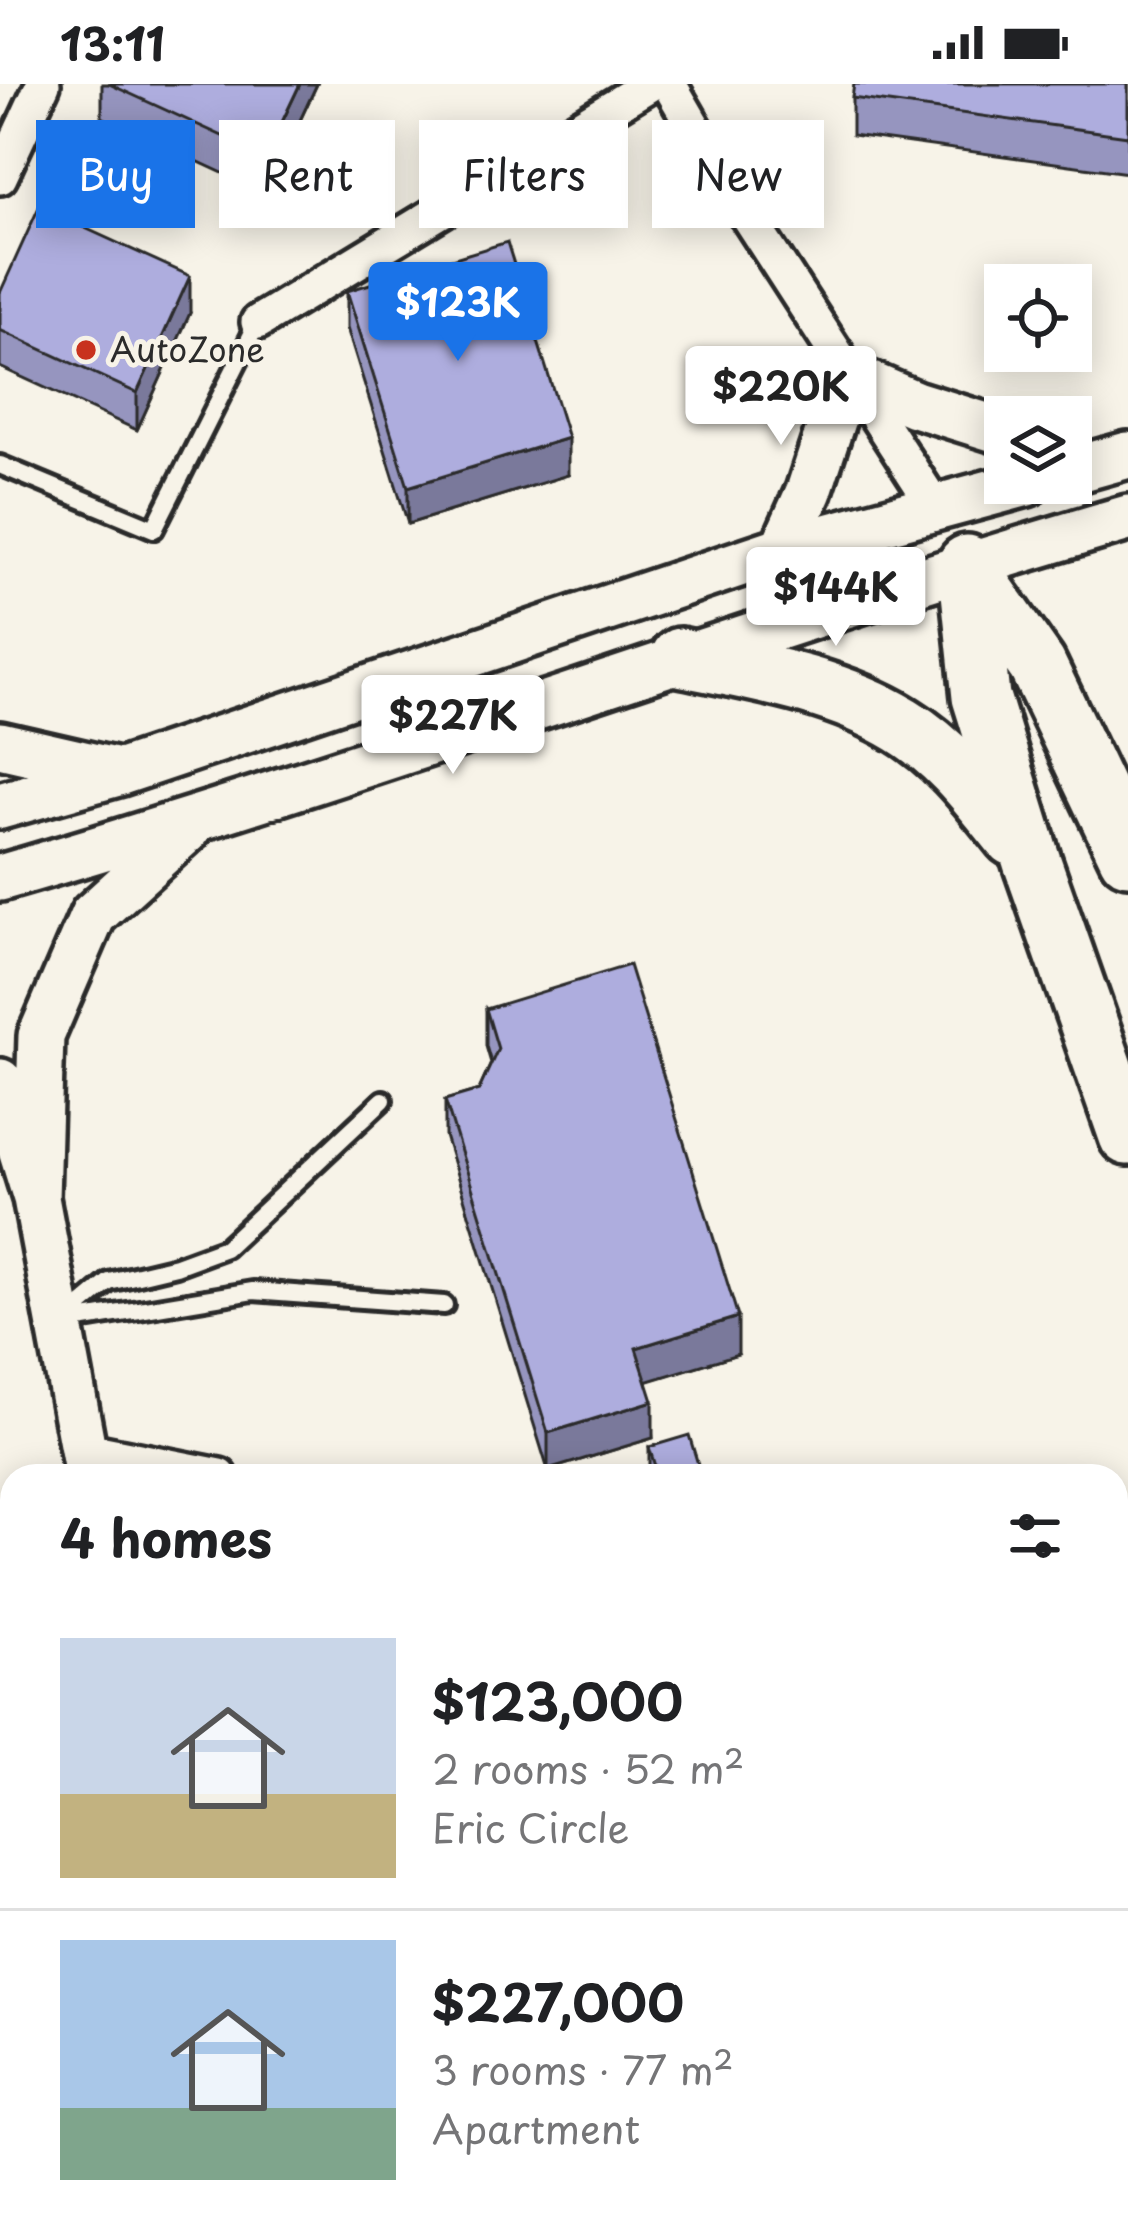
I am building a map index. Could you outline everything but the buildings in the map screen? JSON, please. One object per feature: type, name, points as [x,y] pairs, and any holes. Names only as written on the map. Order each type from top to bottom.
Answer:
[{"type":"highway","points":[[967,564],[1037,665],[1128,856]]},
{"type":"highway","points":[[967,564],[981,698],[1032,862],[1128,1136]]},
{"type":"highway","points":[[680,657],[778,677],[903,725],[965,777],[1032,862]]},
{"type":"main road","points":[[783,549],[809,491],[848,375],[915,404],[984,425]]},
{"type":"main road","points":[[1092,446],[1128,453]]},
{"type":"main road","points":[[1092,464],[1128,453]]},
{"type":"main road","points":[[0,806],[121,772],[783,549],[984,495]]},
{"type":"main road","points":[[936,508],[967,564]]},
{"type":"main road","points":[[0,878],[199,820],[680,657],[967,564],[1128,518]]},
{"type":"main road","points":[[0,745],[121,772]]},
{"type":"main road","points":[[36,1198],[41,1036],[93,915],[199,820]]},
{"type":"main road","points":[[0,1082],[36,1198],[86,1462]]},
{"type":"main road","points":[[0,1153],[36,1198]]},
{"type":"street","points":[[0,177],[43,84]]},
{"type":"street","points":[[258,322],[650,84]]},
{"type":"street","points":[[669,84],[936,508]]},
{"type":"lane","points":[[0,464],[154,529],[258,322]]},
{"type":"lane","points":[[60,1324],[109,1282],[176,1266],[225,1247],[383,1100]]},
{"type":"lane","points":[[60,1324],[253,1291],[444,1305]]},
{"type":"place","name":"AutoZone","points":[[86,350]]}]
